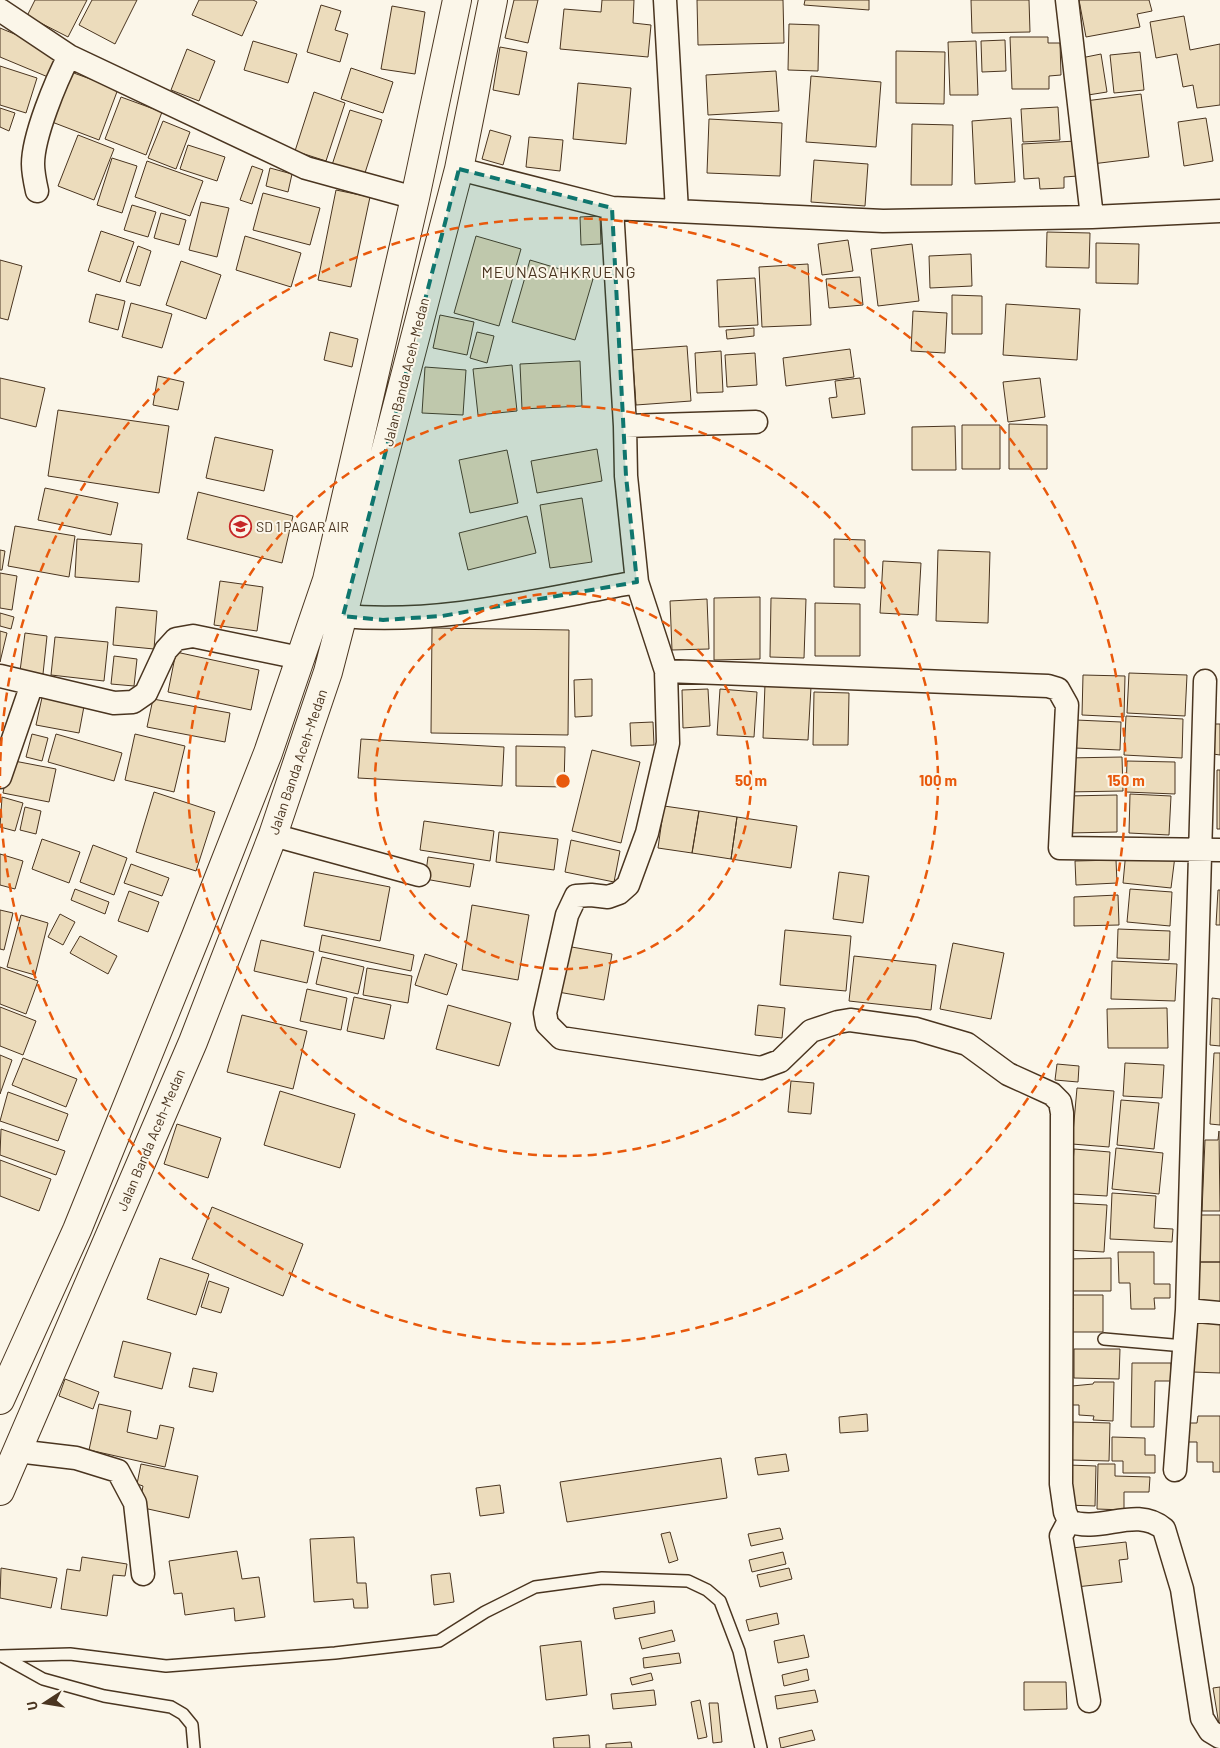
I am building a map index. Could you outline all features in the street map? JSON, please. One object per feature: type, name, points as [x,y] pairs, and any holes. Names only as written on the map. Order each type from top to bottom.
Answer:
[{"type":"highway","points":[[0,1400],[77,1230],[268,753],[327,580],[415,198],[457,0]]},
{"type":"highway","name":"Jalan Banda Aceh-Medan","points":[[0,1491],[193,1042],[273,835],[328,672],[458,169],[494,0]]},
{"type":"street","points":[[665,0],[677,211]]},
{"type":"street","points":[[1067,0],[1092,217]]},
{"type":"street","points":[[0,10],[69,56],[306,168],[415,198]]},
{"type":"street","points":[[37,191],[33,165],[35,147],[61,72],[69,56]]},
{"type":"street","points":[[458,169],[612,208],[884,221],[1092,217],[1220,210]]},
{"type":"street","points":[[612,208],[625,426],[626,476],[637,582],[666,671],[668,743],[647,832],[628,885],[619,893],[608,897],[576,896],[567,915],[545,1013],[547,1024],[561,1038],[761,1068],[780,1061],[811,1031],[838,1022],[873,1022],[916,1029],[968,1044],[1008,1074],[1052,1094],[1060,1102],[1062,1113],[1062,1484],[1065,1512],[1069,1522],[1080,1526],[1147,1519],[1164,1529],[1182,1589],[1202,1718],[1210,1730],[1220,1738]]},
{"type":"street","points":[[625,426],[756,422]]},
{"type":"street","points":[[343,616],[383,620],[442,616],[637,582]]},
{"type":"street","points":[[0,676],[114,703],[133,702],[146,693],[166,650],[176,639],[193,636],[300,658]]},
{"type":"street","points":[[666,671],[1048,686],[1058,690],[1067,705],[1060,848],[1210,849]]},
{"type":"street","points":[[1175,1470],[1187,1310],[1210,849],[1205,681]]},
{"type":"street","points":[[0,777],[32,684]]},
{"type":"street","points":[[273,835],[419,876]]},
{"type":"street","points":[[1187,1310],[1220,1313]]},
{"type":"street","points":[[17,1451],[76,1458],[118,1471],[135,1503],[143,1574]]},
{"type":"street","points":[[1069,1522],[1061,1536],[1089,1701]]},
{"type":"lane","points":[[1104,1339],[1184,1346]]},
{"type":"lane","points":[[1,1656],[70,1654],[166,1666],[344,1652],[439,1641],[485,1612],[535,1587],[602,1578],[688,1581],[707,1590],[720,1601],[739,1651],[761,1748]]},
{"type":"lane","points":[[1,1656],[43,1679],[104,1696],[171,1707],[183,1714],[192,1725],[194,1748]]},
{"type":"highlighted area","points":[[459,169],[612,208],[626,476],[637,582],[442,616],[383,620],[343,616]]},
{"type":"building","points":[[35,0],[87,0],[68,37],[27,16]]},
{"type":"building","points":[[92,0],[137,0],[115,44],[79,25]]},
{"type":"building","points":[[199,0],[253,0],[257,2],[242,36],[192,15]]},
{"type":"building","points":[[514,0],[538,0],[528,43],[505,38]]},
{"type":"building","points":[[602,0],[634,0],[633,23],[651,25],[648,57],[560,49],[564,9],[601,12]]},
{"type":"building","points":[[697,0],[783,0],[784,43],[698,45]]},
{"type":"building","points":[[805,0],[869,0],[869,10],[804,5]]},
{"type":"building","points":[[971,0],[1029,0],[1030,32],[972,33]]},
{"type":"building","points":[[1079,0],[1149,0],[1152,11],[1137,14],[1140,27],[1086,37]]},
{"type":"building","points":[[321,5],[341,11],[335,30],[348,34],[340,62],[307,52]]},
{"type":"building","points":[[392,6],[425,12],[415,74],[381,69]]},
{"type":"building","points":[[1184,16],[1190,50],[1220,44],[1220,105],[1197,108],[1193,85],[1183,87],[1177,54],[1156,58],[1150,22]]},
{"type":"building","points":[[789,24],[819,25],[818,71],[788,70]]},
{"type":"building","points":[[0,28],[58,52],[48,77],[0,57]]},
{"type":"building","points":[[1010,37],[1048,37],[1048,43],[1060,43],[1061,75],[1049,76],[1049,89],[1012,89]]},
{"type":"building","points":[[1005,40],[1006,71],[982,72],[981,41]]},
{"type":"building","points":[[253,41],[297,54],[288,83],[244,70]]},
{"type":"building","points":[[976,41],[978,95],[950,95],[948,42]]},
{"type":"building","points":[[500,47],[527,52],[519,95],[493,90]]},
{"type":"building","points":[[187,49],[215,61],[199,101],[171,90]]},
{"type":"building","points":[[896,51],[945,52],[944,104],[896,103]]},
{"type":"building","points":[[1140,52],[1144,90],[1114,93],[1110,55]]},
{"type":"building","points":[[1101,54],[1107,92],[1088,95],[1081,58]]},
{"type":"building","points":[[0,66],[37,78],[26,113],[0,105]]},
{"type":"building","points":[[351,68],[393,82],[383,113],[341,99]]},
{"type":"building","points":[[776,71],[779,111],[708,115],[706,75]]},
{"type":"building","points":[[71,72],[118,89],[99,140],[52,122]]},
{"type":"building","points":[[811,76],[881,82],[876,147],[806,142]]},
{"type":"building","points":[[578,83],[631,88],[626,144],[573,139]]},
{"type":"building","points":[[314,92],[345,103],[326,161],[295,151]]},
{"type":"building","points":[[1141,94],[1149,157],[1092,164],[1085,101]]},
{"type":"building","points":[[121,97],[162,112],[146,155],[105,139]]},
{"type":"building","points":[[1058,107],[1060,140],[1023,142],[1021,109]]},
{"type":"building","points":[[0,108],[15,113],[9,131],[0,127]]},
{"type":"building","points":[[350,110],[382,120],[364,176],[332,165]]},
{"type":"building","points":[[1011,118],[1015,182],[975,184],[972,121]]},
{"type":"building","points":[[1206,118],[1213,161],[1184,166],[1178,122]]},
{"type":"building","points":[[709,119],[782,123],[780,176],[707,173]]},
{"type":"building","points":[[163,121],[190,132],[176,169],[148,158]]},
{"type":"building","points":[[912,124],[953,125],[952,185],[911,185]]},
{"type":"building","points":[[490,130],[511,136],[503,165],[482,159]]},
{"type":"building","points":[[78,135],[114,149],[94,200],[58,186]]},
{"type":"building","points":[[529,137],[563,140],[560,171],[526,167]]},
{"type":"building","points":[[1076,141],[1078,176],[1064,177],[1064,188],[1040,189],[1039,178],[1024,179],[1022,144]]},
{"type":"building","points":[[188,145],[225,157],[217,181],[180,169]]},
{"type":"building","points":[[112,158],[137,166],[122,213],[97,205]]},
{"type":"building","points":[[814,160],[868,164],[865,206],[811,202]]},
{"type":"building","points":[[147,161],[203,181],[190,216],[135,197]]},
{"type":"building","points":[[252,166],[263,170],[252,204],[240,200]]},
{"type":"building","points":[[270,168],[292,174],[288,192],[266,186]]},
{"type":"building","points":[[336,190],[370,197],[351,287],[318,280]]},
{"type":"building","points":[[263,193],[320,208],[310,245],[253,230]]},
{"type":"building","points":[[201,202],[229,208],[217,257],[189,250]]},
{"type":"building","points":[[132,205],[156,212],[148,237],[124,230]]},
{"type":"building","points":[[161,213],[186,220],[179,245],[154,238]]},
{"type":"building","points":[[600,216],[601,244],[581,245],[580,217]]},
{"type":"building","points":[[101,231],[134,242],[120,282],[88,271]]},
{"type":"building","points":[[1047,232],[1090,233],[1089,268],[1046,267]]},
{"type":"building","points":[[245,236],[301,253],[291,287],[236,270]]},
{"type":"building","points":[[476,236],[521,249],[499,326],[454,313]]},
{"type":"building","points":[[848,240],[853,271],[822,275],[818,244]]},
{"type":"building","points":[[1096,243],[1139,244],[1138,284],[1096,283]]},
{"type":"building","points":[[912,244],[919,301],[878,306],[871,249]]},
{"type":"building","points":[[138,246],[151,251],[140,286],[126,282]]},
{"type":"building","points":[[971,254],[972,286],[930,288],[929,256]]},
{"type":"building","points":[[0,260],[22,266],[8,320],[0,318]]},
{"type":"building","points":[[530,260],[593,279],[575,340],[512,322]]},
{"type":"building","points":[[181,261],[221,275],[206,319],[166,305]]},
{"type":"building","points":[[808,264],[811,325],[762,327],[759,267]]},
{"type":"building","points":[[860,277],[863,305],[829,308],[826,279]]},
{"type":"building","points":[[755,278],[758,325],[719,327],[717,280]]},
{"type":"building","points":[[96,294],[125,301],[118,330],[89,322]]},
{"type":"building","points":[[952,295],[982,296],[982,334],[952,334]]},
{"type":"building","points":[[131,303],[172,314],[162,348],[122,337]]},
{"type":"building","points":[[1006,304],[1080,309],[1077,360],[1003,355]]},
{"type":"building","points":[[913,311],[947,313],[945,353],[911,351]]},
{"type":"building","points":[[440,315],[474,322],[467,355],[433,348]]},
{"type":"building","points":[[754,328],[754,336],[727,339],[726,330]]},
{"type":"building","points":[[330,332],[358,339],[352,367],[324,360]]},
{"type":"building","points":[[477,332],[494,336],[487,363],[470,358]]},
{"type":"building","points":[[687,346],[691,401],[636,405],[632,350]]},
{"type":"building","points":[[850,349],[854,377],[786,386],[783,358]]},
{"type":"building","points":[[721,351],[723,392],[697,393],[695,353]]},
{"type":"building","points":[[755,353],[757,385],[727,387],[725,355]]},
{"type":"building","points":[[580,361],[582,406],[522,409],[520,364]]},
{"type":"building","points":[[512,365],[517,411],[478,415],[473,369]]},
{"type":"building","points":[[425,367],[466,370],[463,415],[422,413]]},
{"type":"building","points":[[158,376],[184,382],[178,410],[153,405]]},
{"type":"building","points":[[0,378],[45,388],[36,427],[0,418]]},
{"type":"building","points":[[860,378],[865,414],[832,418],[829,398],[837,397],[835,381]]},
{"type":"building","points":[[1040,378],[1045,417],[1008,422],[1003,382]]},
{"type":"building","points":[[58,410],[169,426],[159,493],[48,476]]},
{"type":"building","points":[[1009,424],[1047,425],[1047,469],[1009,469]]},
{"type":"building","points":[[962,425],[1000,425],[1000,469],[962,469]]},
{"type":"building","points":[[955,426],[956,470],[912,470],[912,427]]},
{"type":"building","points":[[215,437],[273,450],[264,491],[206,478]]},
{"type":"building","points":[[597,449],[602,481],[537,493],[531,461]]},
{"type":"building","points":[[507,450],[518,503],[470,513],[459,460]]},
{"type":"building","points":[[45,488],[118,503],[111,535],[38,520]]},
{"type":"building","name":"SD 1 PAGAR AIR","points":[[198,492],[293,516],[282,563],[187,539]]},
{"type":"building","points":[[582,498],[592,562],[550,568],[540,505]]},
{"type":"building","points":[[527,516],[536,553],[468,570],[459,533]]},
{"type":"building","points":[[15,526],[75,536],[69,577],[8,566]]},
{"type":"building","points":[[77,539],[142,544],[139,582],[75,577]]},
{"type":"building","points":[[834,539],[865,540],[865,588],[834,587]]},
{"type":"building","points":[[0,550],[5,551],[2,570],[0,570]]},
{"type":"building","points":[[938,550],[990,552],[988,623],[936,621]]},
{"type":"building","points":[[883,561],[921,563],[918,615],[880,613]]},
{"type":"building","points":[[0,573],[17,576],[12,610],[0,608]]},
{"type":"building","points":[[220,581],[263,587],[257,631],[214,625]]},
{"type":"building","points":[[760,597],[760,659],[714,660],[714,598]]},
{"type":"building","points":[[771,598],[806,599],[804,658],[770,657]]},
{"type":"building","points":[[707,599],[709,649],[672,650],[670,601]]},
{"type":"building","points":[[815,603],[860,604],[860,656],[815,656]]},
{"type":"building","points":[[116,607],[157,611],[154,649],[113,645]]},
{"type":"building","points":[[0,613],[14,617],[11,629],[0,626]]},
{"type":"building","points":[[432,628],[569,630],[568,735],[431,733]]},
{"type":"building","points":[[0,631],[7,633],[0,662]]},
{"type":"building","points":[[25,633],[47,636],[43,674],[20,671]]},
{"type":"building","points":[[55,637],[108,642],[104,681],[51,675]]},
{"type":"building","points":[[176,652],[259,670],[251,710],[168,692]]},
{"type":"building","points":[[114,656],[137,659],[134,686],[111,684]]},
{"type":"building","points":[[1129,673],[1187,675],[1185,716],[1127,713]]},
{"type":"building","points":[[1083,675],[1125,676],[1124,717],[1082,715]]},
{"type":"building","points":[[592,679],[592,716],[575,717],[574,680]]},
{"type":"building","points":[[765,684],[811,687],[808,740],[763,738]]},
{"type":"building","points":[[708,689],[710,726],[683,728],[682,690]]},
{"type":"building","points":[[720,689],[757,692],[754,737],[717,735]]},
{"type":"building","points":[[814,692],[849,693],[848,745],[813,745]]},
{"type":"building","points":[[43,693],[85,701],[79,733],[36,725]]},
{"type":"building","points":[[153,699],[230,713],[225,742],[147,727]]},
{"type":"building","points":[[1126,716],[1183,719],[1182,758],[1124,755]]},
{"type":"building","points":[[1076,720],[1121,722],[1120,750],[1075,748]]},
{"type":"building","points":[[653,722],[654,745],[631,746],[630,723]]},
{"type":"building","points":[[1214,724],[1220,724],[1220,755],[1213,754]]},
{"type":"building","points":[[32,734],[48,738],[42,761],[26,757]]},
{"type":"building","points":[[56,734],[122,753],[114,781],[48,762]]},
{"type":"building","points":[[135,734],[185,746],[174,792],[125,780]]},
{"type":"building","points":[[361,739],[504,747],[502,786],[358,778]]},
{"type":"building","points":[[516,746],[565,747],[564,787],[516,786]]},
{"type":"building","points":[[592,750],[640,762],[621,843],[572,831]]},
{"type":"building","points":[[1122,757],[1123,791],[1066,792],[1066,758]]},
{"type":"building","points":[[9,760],[56,769],[49,802],[3,793]]},
{"type":"building","points":[[1127,761],[1175,762],[1175,794],[1126,792]]},
{"type":"building","points":[[1217,770],[1220,770],[1220,829],[1217,829]]},
{"type":"building","points":[[154,792],[215,812],[196,871],[136,852]]},
{"type":"building","points":[[1130,794],[1171,796],[1169,835],[1129,833]]},
{"type":"building","points":[[1117,795],[1117,832],[1068,833],[1067,796]]},
{"type":"building","points":[[2,797],[23,803],[15,831],[0,827]]},
{"type":"building","points":[[664,806],[699,811],[692,853],[658,848]]},
{"type":"building","points":[[25,807],[41,811],[36,834],[20,830]]},
{"type":"building","points":[[699,811],[737,817],[731,859],[692,853]]},
{"type":"building","points":[[737,817],[797,826],[791,868],[731,859]]},
{"type":"building","points":[[424,821],[494,831],[490,861],[420,850]]},
{"type":"building","points":[[499,832],[558,839],[554,870],[496,862]]},
{"type":"building","points":[[42,839],[80,852],[69,883],[32,869]]},
{"type":"building","points":[[571,840],[620,851],[614,882],[565,872]]},
{"type":"building","points":[[93,845],[127,858],[114,895],[80,882]]},
{"type":"building","points":[[1126,851],[1175,856],[1171,888],[1123,883]]},
{"type":"building","points":[[0,854],[23,861],[15,889],[0,885]]},
{"type":"building","points":[[428,857],[474,864],[470,887],[425,879]]},
{"type":"building","points":[[1116,860],[1117,883],[1076,885],[1075,861]]},
{"type":"building","points":[[131,864],[169,878],[162,896],[124,883]]},
{"type":"building","points":[[314,872],[390,887],[380,941],[304,926]]},
{"type":"building","points":[[839,872],[869,876],[863,923],[833,919]]},
{"type":"building","points":[[75,889],[109,902],[105,914],[71,900]]},
{"type":"building","points":[[1130,889],[1172,892],[1170,926],[1127,922]]},
{"type":"building","points":[[1218,890],[1220,890],[1220,925],[1216,925]]},
{"type":"building","points":[[129,891],[159,902],[148,932],[118,921]]},
{"type":"building","points":[[1118,895],[1119,925],[1074,926],[1074,897]]},
{"type":"building","points":[[472,905],[529,915],[518,980],[462,970]]},
{"type":"building","points":[[0,910],[13,913],[4,950],[0,949]]},
{"type":"building","points":[[60,914],[75,922],[63,945],[48,937]]},
{"type":"building","points":[[21,915],[48,923],[35,975],[7,967]]},
{"type":"building","points":[[1118,929],[1170,931],[1169,960],[1117,958]]},
{"type":"building","points":[[785,930],[851,936],[846,991],[780,985]]},
{"type":"building","points":[[322,935],[414,955],[411,971],[319,951]]},
{"type":"building","points":[[80,936],[117,956],[108,974],[70,953]]},
{"type":"building","points":[[261,940],[314,952],[307,983],[254,971]]},
{"type":"building","points":[[953,943],[1004,953],[991,1019],[940,1009]]},
{"type":"building","points":[[566,946],[612,954],[604,1000],[558,992]]},
{"type":"building","points":[[425,954],[457,964],[447,995],[415,985]]},
{"type":"building","points":[[854,956],[936,965],[931,1010],[849,1001]]},
{"type":"building","points":[[322,957],[364,967],[358,994],[316,984]]},
{"type":"building","points":[[1112,961],[1177,964],[1175,1001],[1111,999]]},
{"type":"building","points":[[0,967],[38,981],[26,1014],[0,1004]]},
{"type":"building","points":[[367,968],[412,976],[408,1003],[363,995]]},
{"type":"building","points":[[307,989],[347,998],[341,1030],[300,1021]]},
{"type":"building","points":[[354,997],[391,1005],[384,1039],[347,1031]]},
{"type":"building","points":[[1212,998],[1220,999],[1220,1046],[1210,1045]]},
{"type":"building","points":[[448,1005],[511,1023],[499,1066],[436,1049]]},
{"type":"building","points":[[758,1005],[785,1008],[782,1038],[755,1035]]},
{"type":"building","points":[[0,1007],[36,1021],[23,1055],[0,1046]]},
{"type":"building","points":[[1167,1008],[1168,1048],[1108,1048],[1107,1009]]},
{"type":"building","points":[[242,1015],[307,1031],[293,1089],[227,1072]]},
{"type":"building","points":[[1214,1053],[1220,1053],[1220,1125],[1210,1124]]},
{"type":"building","points":[[0,1055],[12,1060],[0,1094]]},
{"type":"building","points":[[23,1058],[77,1079],[66,1107],[12,1085]]},
{"type":"building","points":[[1125,1063],[1164,1065],[1162,1098],[1123,1096]]},
{"type":"building","points":[[1057,1064],[1079,1066],[1078,1082],[1055,1080]]},
{"type":"building","points":[[791,1081],[814,1083],[811,1114],[788,1112]]},
{"type":"building","points":[[1077,1088],[1114,1091],[1109,1147],[1072,1144]]},
{"type":"building","points":[[280,1091],[355,1114],[340,1168],[264,1145]]},
{"type":"building","points":[[8,1092],[68,1114],[58,1141],[0,1121]]},
{"type":"building","points":[[1121,1100],[1159,1103],[1154,1149],[1117,1145]]},
{"type":"building","points":[[177,1124],[221,1138],[208,1178],[164,1164]]},
{"type":"building","points":[[1,1129],[65,1151],[56,1175],[0,1155]]},
{"type":"building","points":[[1219,1131],[1220,1211],[1202,1211],[1205,1140],[1218,1140]]},
{"type":"building","points":[[1116,1148],[1163,1153],[1159,1194],[1112,1189]]},
{"type":"building","points":[[1074,1149],[1110,1152],[1107,1196],[1071,1194]]},
{"type":"building","points":[[0,1160],[51,1179],[39,1211],[0,1196]]},
{"type":"building","points":[[1112,1193],[1156,1196],[1154,1228],[1173,1229],[1172,1242],[1110,1239]]},
{"type":"building","points":[[1070,1203],[1107,1205],[1104,1252],[1067,1250]]},
{"type":"building","points":[[212,1207],[303,1244],[283,1296],[192,1259]]},
{"type":"building","points":[[1201,1215],[1220,1215],[1220,1262],[1200,1262]]},
{"type":"building","points":[[1118,1252],[1154,1252],[1154,1284],[1170,1284],[1170,1298],[1154,1298],[1155,1309],[1131,1309],[1130,1283],[1119,1283]]},
{"type":"building","points":[[160,1258],[209,1274],[196,1315],[147,1299]]},
{"type":"building","points":[[1111,1258],[1111,1291],[1069,1291],[1069,1259]]},
{"type":"building","points":[[1200,1262],[1220,1262],[1220,1306],[1198,1305]]},
{"type":"building","points":[[209,1281],[229,1288],[221,1313],[201,1307]]},
{"type":"building","points":[[1064,1295],[1103,1295],[1103,1332],[1064,1332]]},
{"type":"building","points":[[1195,1316],[1220,1317],[1220,1373],[1193,1372]]},
{"type":"building","points":[[123,1341],[171,1353],[162,1389],[114,1377]]},
{"type":"building","points":[[1074,1349],[1120,1349],[1119,1379],[1074,1378]]},
{"type":"building","points":[[1132,1363],[1171,1363],[1171,1381],[1155,1381],[1154,1427],[1131,1427]]},
{"type":"building","points":[[193,1368],[217,1373],[213,1392],[189,1387]]},
{"type":"building","points":[[65,1379],[99,1392],[93,1409],[59,1396]]},
{"type":"building","points":[[1094,1382],[1114,1382],[1113,1421],[1093,1420],[1094,1416],[1079,1415],[1079,1405],[1072,1405],[1072,1386],[1093,1384]]},
{"type":"building","points":[[99,1404],[131,1411],[127,1432],[157,1439],[160,1425],[174,1428],[165,1467],[89,1450]]},
{"type":"building","points":[[867,1414],[868,1431],[840,1433],[839,1417]]},
{"type":"building","points":[[1198,1416],[1220,1416],[1220,1472],[1213,1472],[1213,1462],[1197,1462],[1197,1442],[1187,1442],[1187,1423],[1197,1423]]},
{"type":"building","points":[[1073,1422],[1110,1423],[1109,1461],[1072,1460]]},
{"type":"building","points":[[1112,1437],[1145,1438],[1145,1455],[1155,1455],[1155,1473],[1123,1473],[1123,1461],[1112,1461]]},
{"type":"building","points":[[786,1454],[789,1471],[758,1475],[755,1458]]},
{"type":"building","points":[[721,1458],[727,1498],[567,1522],[560,1482]]},
{"type":"building","points":[[141,1464],[198,1476],[189,1518],[139,1507],[143,1486],[137,1484]]},
{"type":"building","points":[[1098,1464],[1115,1464],[1115,1476],[1150,1477],[1149,1492],[1124,1492],[1124,1510],[1097,1509]]},
{"type":"building","points":[[1068,1465],[1096,1466],[1095,1506],[1067,1505]]},
{"type":"building","points":[[500,1485],[504,1513],[480,1516],[476,1488]]},
{"type":"building","points":[[780,1528],[783,1539],[751,1546],[748,1534]]},
{"type":"building","points":[[670,1532],[678,1560],[669,1563],[661,1534]]},
{"type":"building","points":[[354,1537],[357,1583],[366,1583],[368,1608],[354,1608],[353,1599],[314,1602],[310,1539]]},
{"type":"building","points":[[1126,1542],[1128,1559],[1119,1560],[1122,1582],[1076,1587],[1072,1548]]},
{"type":"building","points":[[237,1551],[242,1579],[259,1577],[265,1617],[235,1621],[234,1608],[185,1615],[182,1593],[174,1594],[169,1561]]},
{"type":"building","points":[[783,1552],[786,1564],[752,1572],[749,1560]]},
{"type":"building","points":[[82,1557],[127,1564],[125,1576],[113,1575],[107,1616],[61,1609],[67,1569],[80,1571]]},
{"type":"building","points":[[1,1568],[57,1578],[51,1608],[0,1598]]},
{"type":"building","points":[[789,1568],[792,1579],[760,1587],[757,1575]]},
{"type":"building","points":[[450,1573],[454,1602],[434,1605],[431,1575]]},
{"type":"building","points":[[654,1601],[655,1613],[615,1619],[613,1608]]},
{"type":"building","points":[[777,1613],[779,1624],[749,1631],[746,1620]]},
{"type":"building","points":[[672,1630],[675,1641],[642,1649],[639,1638]]},
{"type":"building","points":[[804,1635],[809,1657],[778,1663],[774,1641]]},
{"type":"building","points":[[581,1641],[587,1695],[546,1700],[540,1646]]},
{"type":"building","points":[[679,1653],[681,1663],[644,1668],[643,1658]]},
{"type":"building","points":[[807,1669],[809,1680],[784,1686],[782,1675]]},
{"type":"building","points":[[651,1673],[653,1680],[632,1685],[630,1678]]},
{"type":"building","points":[[1024,1682],[1066,1682],[1067,1709],[1024,1710]]},
{"type":"building","points":[[1220,1687],[1220,1731],[1213,1688]]},
{"type":"building","points":[[654,1690],[656,1705],[613,1709],[611,1694]]},
{"type":"building","points":[[815,1690],[818,1702],[777,1709],[775,1696]]},
{"type":"building","points":[[700,1700],[707,1737],[698,1739],[691,1702]]},
{"type":"building","points":[[709,1703],[718,1703],[722,1742],[713,1743]]},
{"type":"building","points":[[812,1730],[815,1740],[781,1748],[779,1738]]},
{"type":"building","points":[[589,1735],[590,1748],[554,1748],[553,1738]]},
{"type":"building","points":[[631,1742],[632,1748],[606,1748],[606,1744]]},
{"type":"place","name":"SD 1 PAGAR AIR","points":[[240,527]]},
{"type":"district","name":"MEUNASAHKRUENG","points":[[559,272]]}]
